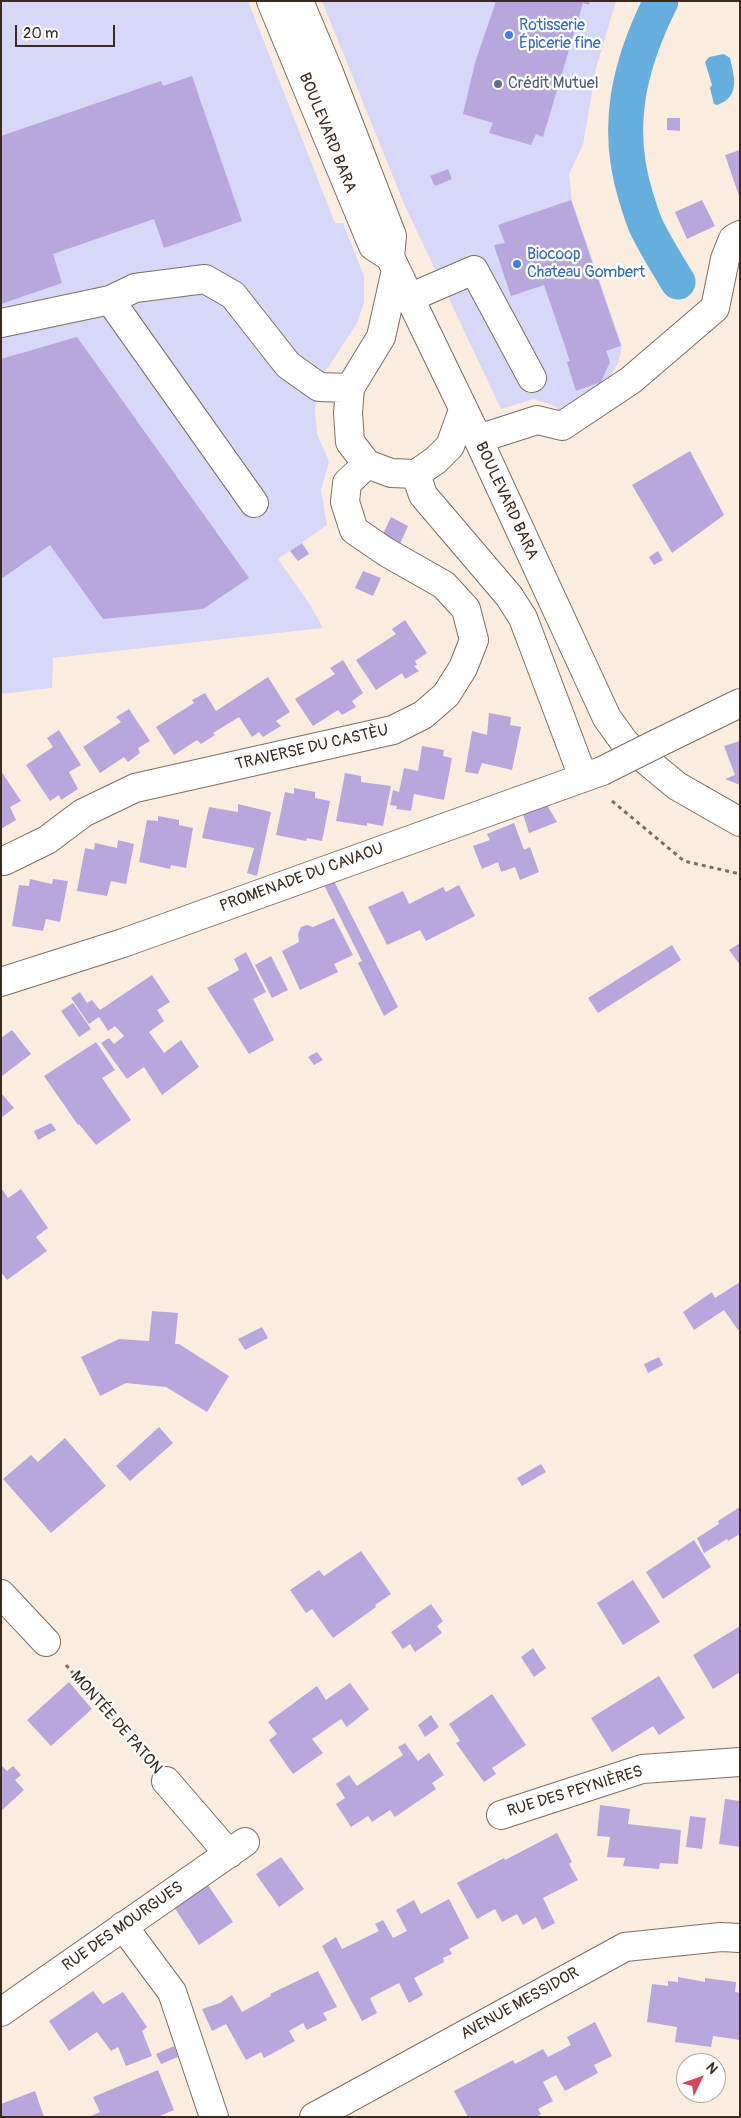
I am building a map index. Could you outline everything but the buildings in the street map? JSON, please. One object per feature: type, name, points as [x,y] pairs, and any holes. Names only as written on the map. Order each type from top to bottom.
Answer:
[{"type":"street","name":"BOULEVARD BARA","points":[[271,1],[373,246],[393,264],[478,439],[590,685],[607,718],[625,743],[677,786],[740,822]]},
{"type":"street","name":"BOULEVARD BARA","points":[[299,1],[332,79],[392,236],[393,264]]},
{"type":"street","points":[[478,439],[537,420],[562,426],[631,380],[715,308],[725,259],[733,239],[740,235]]},
{"type":"street","points":[[393,264],[381,337],[350,388],[348,413],[350,442],[367,464],[391,473],[416,474],[436,460],[450,446],[463,410]]},
{"type":"street","points":[[409,298],[474,270],[532,378]]},
{"type":"street","points":[[1,323],[110,300],[135,288],[205,278],[233,295],[288,365],[319,387],[350,388]]},
{"type":"street","points":[[110,300],[254,503]]},
{"type":"street","name":"TRAVERSE DU CASTÈU","points":[[1,861],[46,840],[83,813],[135,788],[393,730],[423,715],[446,695],[463,668],[474,640],[466,609],[444,585],[386,552],[354,530],[345,502],[347,483],[367,464]]},
{"type":"street","points":[[416,474],[423,495],[509,596],[523,618],[593,774]]},
{"type":"street","name":"PROMENADE DU CAVAOU","points":[[1,982],[123,943],[593,774],[740,703]]},
{"type":"street","points":[[1,1594],[46,1642]]},
{"type":"street","name":"RUE DES PEYNIÈRES","points":[[501,1815],[642,1769],[740,1762]]},
{"type":"street","name":"MONTÉE DE PATON","points":[[166,1781],[237,1848]]},
{"type":"street","name":"RUE DES MOURGUES","points":[[1,2012],[237,1848]]},
{"type":"street","points":[[123,1926],[172,1992],[214,2117]]},
{"type":"street","name":"AVENUE MESSIDOR","points":[[314,2117],[625,1947],[721,1937],[740,1938]]},
{"type":"path","points":[[593,774],[684,861],[740,874]]},
{"type":"path","name":"MONTÉE DE PATON","points":[[46,1642],[166,1781]]},
{"type":"shaded area","points":[[1,1],[248,1],[335,223],[343,223],[364,276],[364,303],[357,323],[325,372],[319,387],[315,410],[317,434],[329,461],[321,490],[327,525],[278,559],[309,603],[323,628],[53,658],[52,688],[1,694]]},
{"type":"shaded area","points":[[322,1],[616,1],[596,68],[583,145],[569,174],[572,201],[622,346],[618,363],[609,378],[560,412],[555,406],[534,399],[501,409],[405,206]]},
{"type":"water","points":[[724,54],[730,58],[734,85],[730,97],[717,105],[714,104],[710,88],[712,85],[705,62],[709,57]]},
{"type":"waterway","points":[[661,1],[640,49],[633,73],[628,97],[626,146],[629,171],[643,219],[678,282]]},
{"type":"place","name":"Rotisserie Épicerie fine","points":[[509,35]]},
{"type":"place","name":"Crédit Mutuel","points":[[498,84]]},
{"type":"place","name":"Biocoop Chateau Gombert","points":[[517,264]]}]
